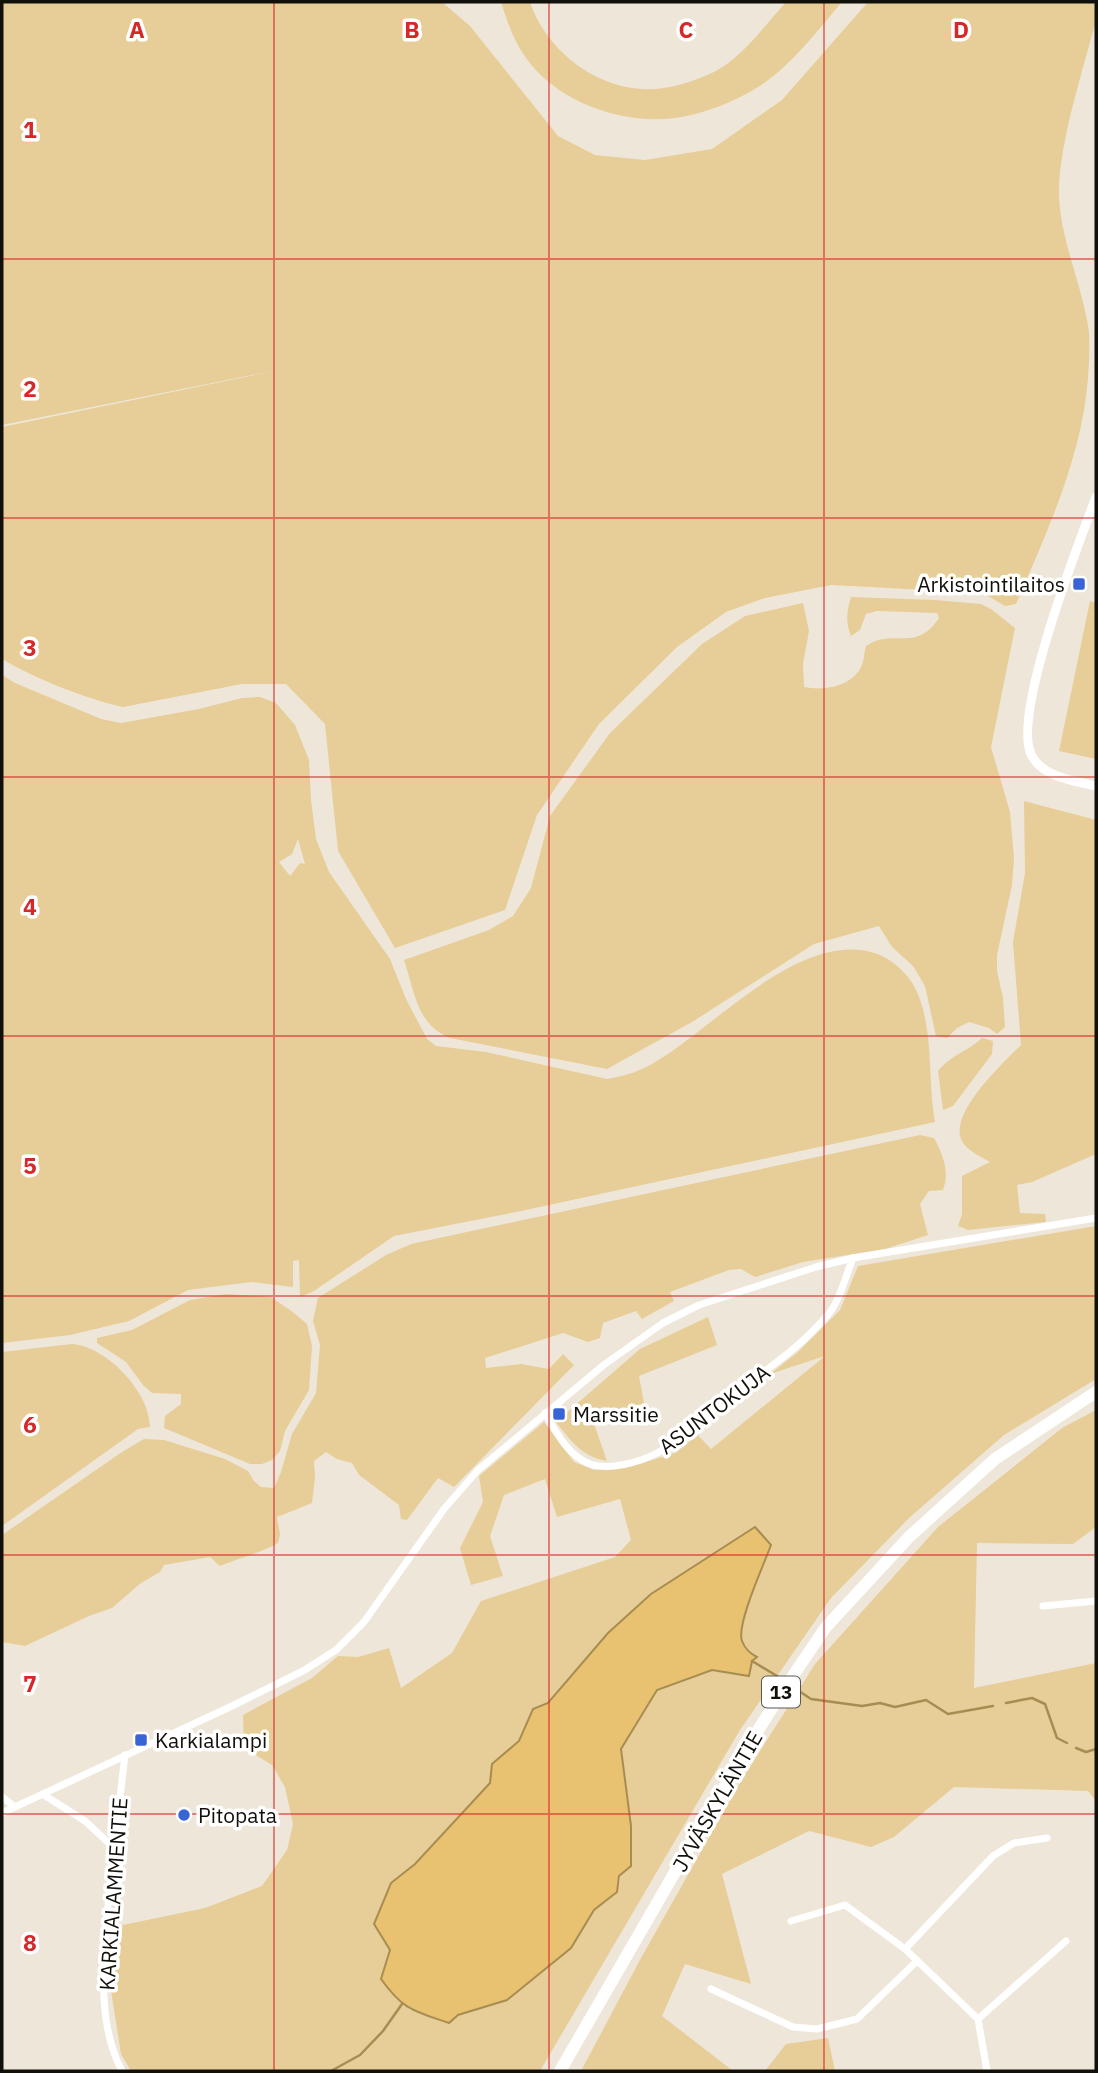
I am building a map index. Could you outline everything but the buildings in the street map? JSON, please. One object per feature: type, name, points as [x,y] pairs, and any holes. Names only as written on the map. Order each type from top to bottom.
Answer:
[{"type":"highway","name":"JYVÄSKYLÄNTIE","points":[[560,2071],[745,1751],[826,1627],[909,1537],[995,1459],[1096,1392]]},
{"type":"street","points":[[1096,497],[1053,617],[1026,735],[1031,755],[1041,767],[1063,778],[1096,786]]},
{"type":"street","points":[[2,1813],[303,1671],[336,1650],[364,1622],[444,1509],[478,1470],[605,1364],[663,1323],[699,1305],[816,1267],[853,1258],[1096,1218]]},
{"type":"street","name":"ASUNTOKUJA","points":[[545,1413],[574,1456],[591,1465],[633,1462],[658,1453],[708,1418],[727,1400],[794,1349],[832,1310],[853,1258]]},
{"type":"street","points":[[1043,1605],[1096,1601]]},
{"type":"street","name":"KARKIALAMMENTIE","points":[[122,2071],[111,2044],[103,1980],[113,1847],[125,1755]]},
{"type":"street","points":[[44,1795],[85,1821],[113,1847]]},
{"type":"street","points":[[2,1797],[16,1807]]},
{"type":"street","points":[[905,1949],[993,1856],[1014,1843],[1047,1839]]},
{"type":"street","points":[[791,1921],[845,1905],[905,1949],[978,2019],[987,2071]]},
{"type":"street","points":[[978,2019],[1066,1941]]},
{"type":"street","points":[[711,1989],[793,2027],[817,2029],[857,2019],[917,1961]]},
{"type":"shaded area","points":[[2,2],[442,2],[470,26],[558,136],[595,155],[645,160],[712,149],[782,100],[868,2],[1096,2],[1096,20],[1067,131],[1059,196],[1063,228],[1088,327],[1088,378],[1079,437],[1071,465],[1016,604],[1005,606],[983,593],[831,585],[765,598],[726,612],[677,647],[599,724],[537,815],[505,910],[395,948],[338,851],[325,724],[286,684],[242,684],[123,707],[61,687],[2,659],[2,427],[293,367],[2,425]]},
{"type":"shaded area","points":[[501,2],[530,2],[547,35],[573,62],[588,72],[623,86],[650,89],[688,82],[725,65],[753,40],[786,2],[842,2],[796,56],[755,89],[697,114],[655,119],[612,114],[591,107],[553,86],[520,49]]},
{"type":"shaded area","points":[[851,597],[981,604],[1015,628],[991,747],[1010,812],[1014,858],[1012,885],[997,955],[1005,1027],[997,1034],[989,1028],[969,1022],[957,1028],[947,1038],[936,1036],[925,986],[913,966],[892,947],[879,926],[814,944],[692,1022],[607,1069],[450,1038],[430,1024],[418,1006],[404,960],[489,930],[513,916],[531,888],[550,816],[610,733],[702,644],[745,616],[803,603],[809,631],[803,664],[804,687],[827,688],[842,684],[855,675],[862,664],[866,646],[886,639],[921,635],[939,618],[937,613],[877,611],[866,614],[860,630],[851,636],[847,616]]},
{"type":"shaded area","points":[[1090,601],[1096,603],[1096,759],[1059,751]]},
{"type":"shaded area","points":[[2,675],[101,719],[121,723],[242,698],[260,697],[276,703],[295,725],[309,760],[316,839],[329,872],[390,959],[406,999],[427,1039],[436,1046],[486,1052],[607,1079],[621,1076],[657,1061],[765,982],[795,965],[825,953],[855,950],[893,962],[914,986],[921,1001],[928,1035],[935,1122],[394,1236],[314,1291],[300,1297],[299,1260],[293,1261],[293,1287],[251,1282],[188,1290],[129,1321],[70,1335],[2,1343]],"holes":[[[298,839],[305,864],[300,863],[290,876],[279,862],[292,854]]]},
{"type":"shaded area","points":[[1024,801],[1096,820],[1096,1154],[1032,1182],[1017,1185],[1020,1213],[1045,1214],[1046,1222],[968,1230],[958,1226],[962,1214],[962,1176],[990,1162],[963,1143],[960,1132],[962,1119],[978,1091],[1021,1045],[1013,942],[1025,873]]},
{"type":"shaded area","points":[[982,1038],[993,1041],[992,1054],[953,1106],[943,1110],[938,1071]]},
{"type":"shaded area","points":[[920,1135],[934,1138],[946,1170],[943,1190],[929,1191],[920,1204],[928,1235],[885,1249],[803,1262],[755,1277],[741,1269],[729,1270],[670,1292],[674,1301],[642,1319],[636,1311],[603,1323],[600,1338],[588,1342],[563,1333],[485,1358],[486,1368],[521,1364],[549,1369],[563,1354],[574,1365],[454,1487],[438,1478],[407,1520],[401,1519],[399,1505],[359,1475],[352,1463],[337,1459],[326,1452],[314,1461],[312,1503],[277,1517],[280,1534],[278,1543],[220,1566],[210,1557],[164,1565],[160,1572],[141,1583],[112,1608],[25,1646],[2,1642],[2,1535],[144,1439],[164,1440],[225,1459],[248,1471],[261,1487],[274,1488],[292,1434],[316,1393],[320,1345],[313,1321],[318,1298],[386,1255],[411,1244]]},
{"type":"shaded area","points":[[1096,1226],[1096,1379],[1004,1435],[909,1518],[831,1598],[740,1730],[540,2071],[131,2071],[121,2054],[110,1984],[118,1926],[205,1908],[262,1886],[287,1850],[293,1824],[285,1787],[272,1765],[244,1748],[243,1715],[312,1678],[338,1656],[358,1657],[389,1648],[401,1688],[452,1653],[481,1601],[615,1557],[631,1540],[620,1499],[557,1517],[545,1479],[504,1495],[490,1536],[503,1576],[471,1585],[460,1548],[483,1502],[479,1476],[544,1422],[574,1462],[594,1470],[636,1465],[675,1453],[698,1435],[711,1449],[825,1356],[770,1374],[798,1352],[840,1310],[858,1266]],"holes":[[[755,1528],[771,1545],[743,1621],[743,1644],[757,1657],[752,1661],[749,1675],[712,1670],[657,1690],[621,1749],[631,1826],[617,1893],[594,1910],[571,1948],[507,2000],[458,2015],[410,2010],[391,1993],[381,1979],[390,1950],[391,1883],[415,1864],[490,1783],[492,1764],[519,1741],[533,1709],[548,1703],[608,1633],[651,1594]]]},
{"type":"shaded area","points":[[226,1294],[271,1297],[307,1324],[312,1346],[309,1390],[285,1431],[280,1451],[272,1460],[262,1464],[250,1464],[164,1428],[165,1416],[181,1404],[181,1394],[152,1393],[126,1362],[97,1343],[97,1338],[132,1330],[190,1300]]},
{"type":"shaded area","points":[[708,1317],[717,1345],[639,1376],[644,1403],[593,1421],[607,1461],[584,1452],[556,1422],[640,1349]]},
{"type":"shaded area","points":[[72,1344],[99,1353],[124,1373],[143,1400],[150,1427],[138,1429],[2,1526],[2,1352]]},
{"type":"shaded area","points":[[1096,1410],[1096,1527],[1073,1544],[977,1543],[974,1688],[1096,1663],[1096,1801],[1088,1791],[954,1787],[894,1837],[871,1847],[809,1831],[722,1874],[751,1984],[685,1964],[662,2016],[733,2071],[581,2071],[738,1786],[815,1664],[938,1527],[1062,1428]]},
{"type":"shaded area","points":[[755,1527],[771,1545],[741,1633],[745,1646],[757,1657],[752,1661],[749,1676],[712,1670],[657,1690],[621,1749],[631,1826],[631,1866],[619,1876],[617,1892],[594,1910],[571,1948],[507,2000],[458,2015],[449,2023],[403,2004],[381,1979],[390,1950],[374,1924],[391,1883],[415,1864],[490,1783],[492,1764],[519,1741],[533,1709],[548,1703],[608,1633],[651,1594]]},
{"type":"shaded area","points":[[828,2038],[835,2071],[765,2071],[786,2044]]},
{"type":"waterway","points":[[752,1661],[782,1679]]},
{"type":"waterway","points":[[796,1689],[811,1699],[862,1706],[880,1703],[895,1707],[926,1700],[948,1714],[993,1706]]},
{"type":"waterway","points":[[1006,1703],[1032,1698],[1045,1704],[1057,1738],[1067,1743]]},
{"type":"waterway","points":[[1076,1748],[1086,1752],[1096,1749]]},
{"type":"waterway","points":[[331,2071],[360,2055],[383,2031],[402,2004]]},
{"type":"place","name":"Arkistointilaitos","points":[[1079,584]]},
{"type":"place","name":"Marssitie","points":[[559,1414]]},
{"type":"place","name":"Karkialampi","points":[[141,1740]]},
{"type":"place","name":"Pitopata","points":[[184,1815]]}]
